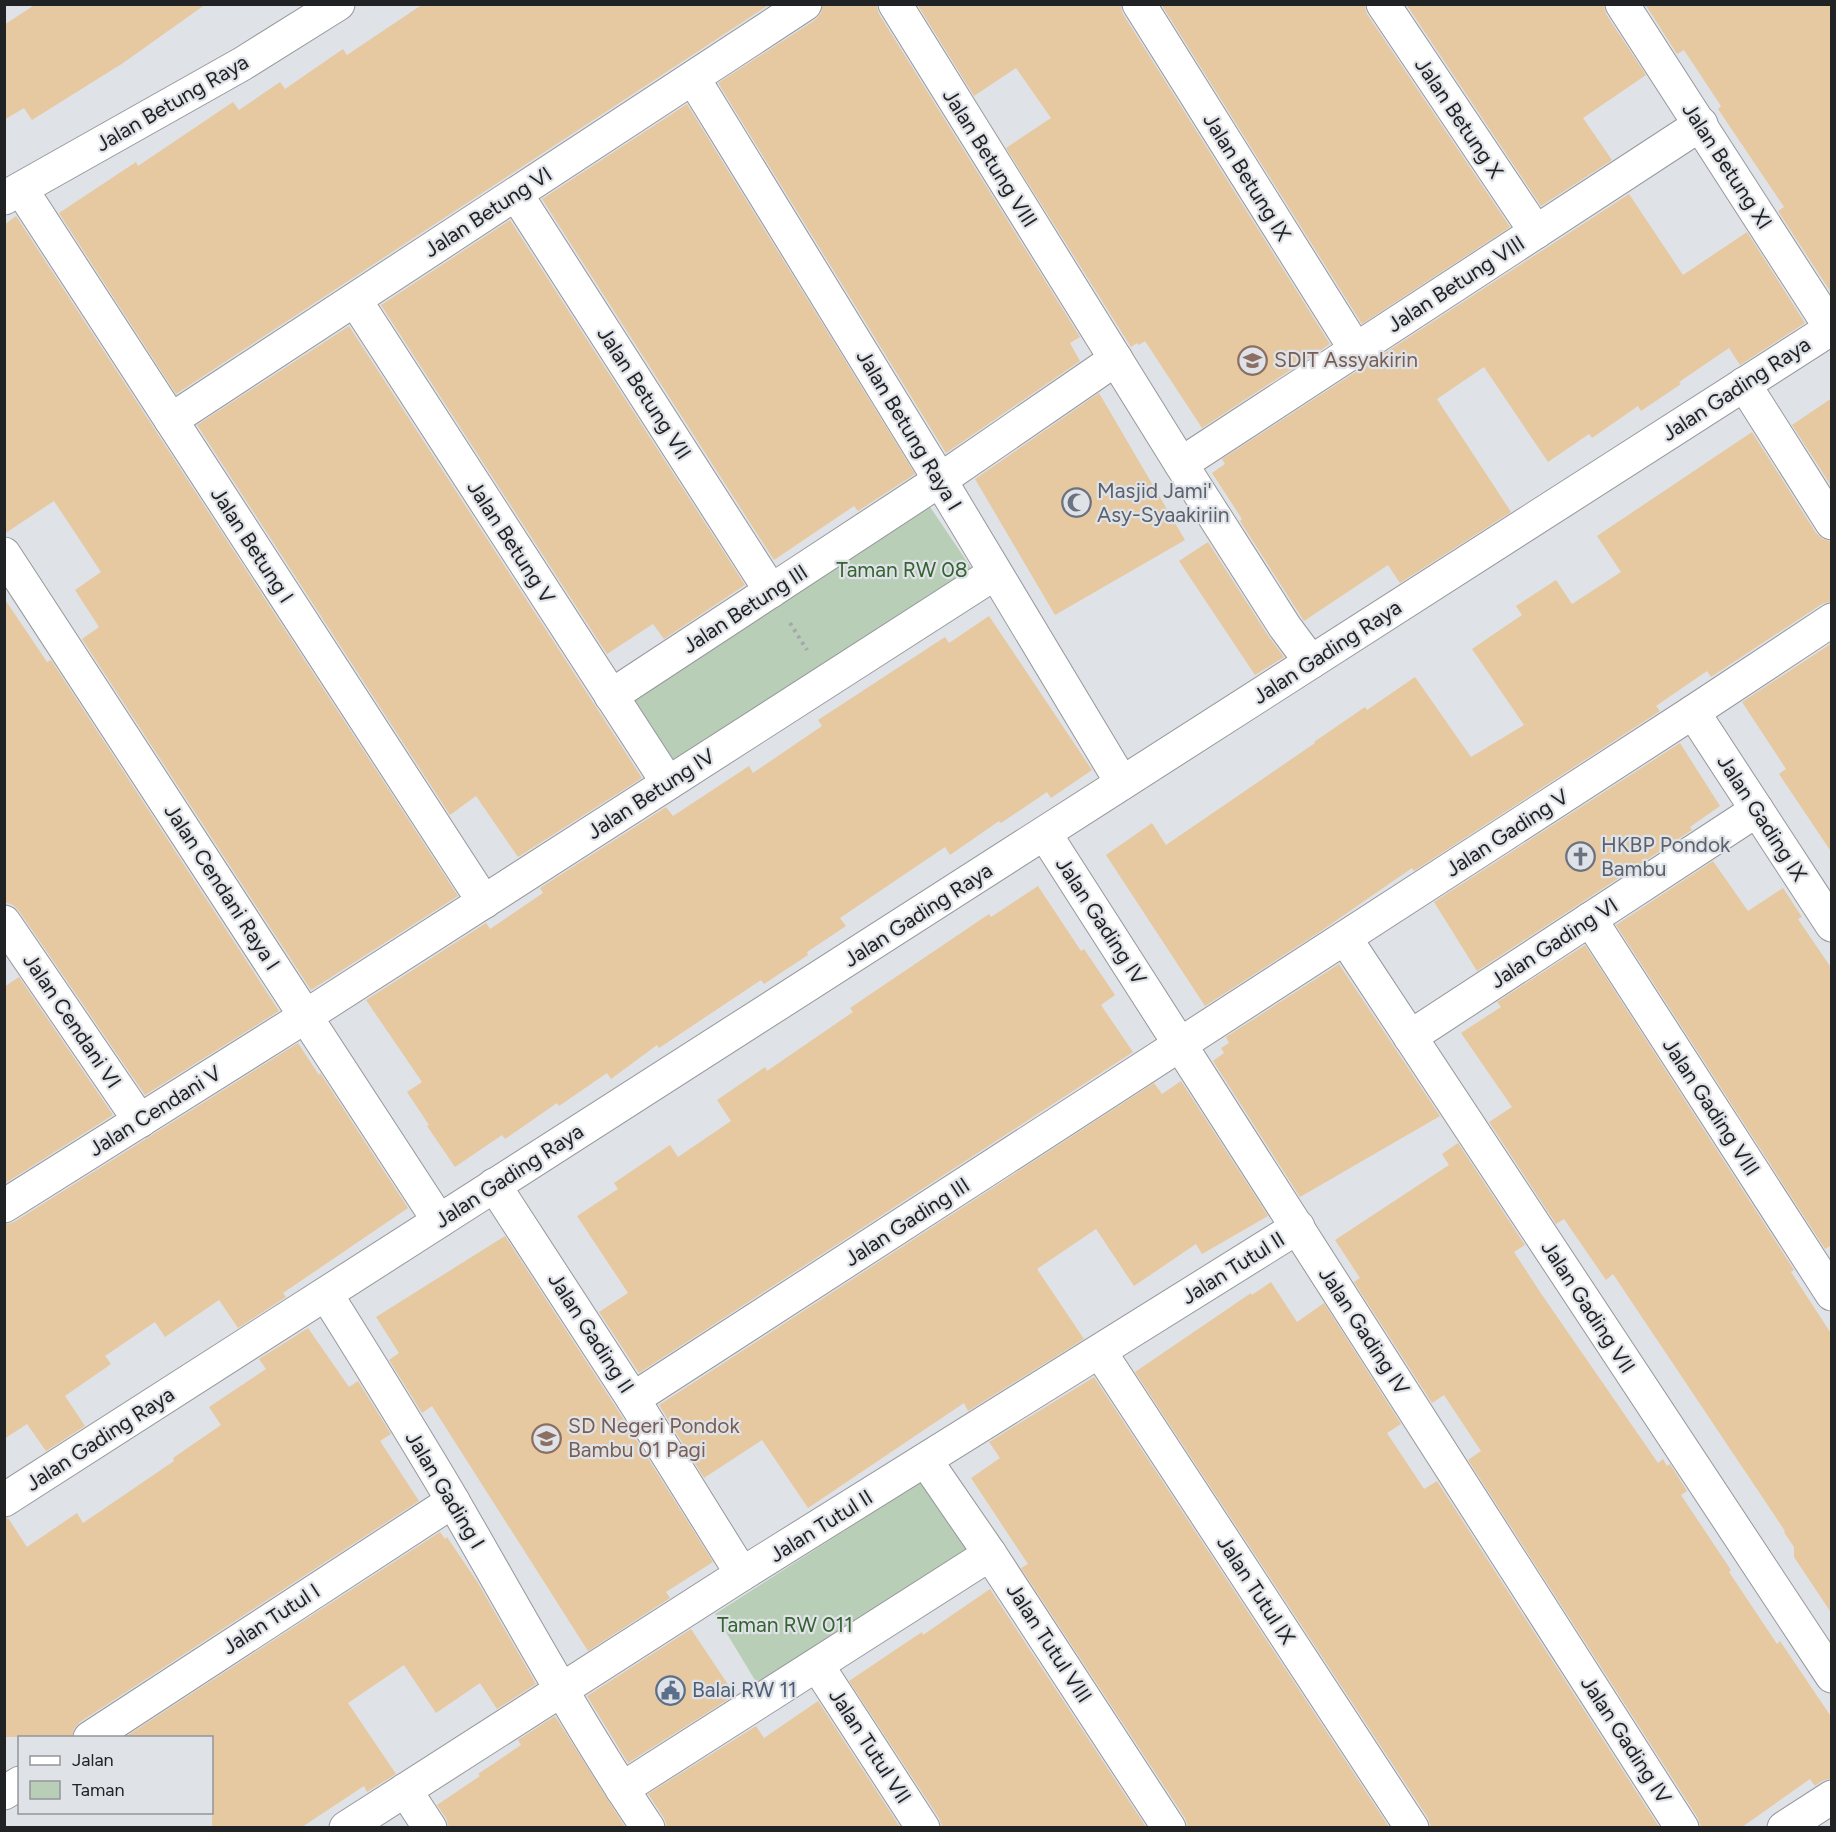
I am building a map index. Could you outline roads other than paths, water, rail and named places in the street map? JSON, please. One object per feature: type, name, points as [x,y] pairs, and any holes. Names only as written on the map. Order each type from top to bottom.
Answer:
[{"type":"street","name":"Jalan Betung VI","points":[[171,420],[805,4]]},
{"type":"street","name":"Jalan Betung VIII","points":[[895,4],[1181,464],[1285,627],[1311,662]]},
{"type":"street","name":"Jalan Betung IX","points":[[1139,4],[1356,350]]},
{"type":"street","name":"Jalan Betung X","points":[[1383,4],[1536,232]]},
{"type":"street","name":"Jalan Betung XI","points":[[1622,4],[1831,328]]},
{"type":"street","name":"Jalan Betung Raya","points":[[13,193],[242,64],[324,8]]},
{"type":"street","name":"Jalan Betung Raya I","points":[[693,78],[940,480],[1122,783]]},
{"type":"street","name":"Jalan Betung VIII","points":[[1181,464],[1701,124]]},
{"type":"street","name":"Jalan Betung I","points":[[13,193],[171,420],[484,902]]},
{"type":"street","name":"Jalan Betung VII","points":[[516,194],[771,591]]},
{"type":"street","name":"Jalan Betung V","points":[[355,300],[668,783]]},
{"type":"street","name":"Jalan Gading Raya","points":[[4,1500],[1831,328]]},
{"type":"street","name":"Jalan Betung III","points":[[611,696],[940,480],[1116,359]]},
{"type":"street","points":[[1744,384],[1832,523]]},
{"type":"street","name":"Jalan Cendani Raya I","points":[[4,554],[439,1221]]},
{"type":"street","name":"Jalan Betung IV","points":[[306,1016],[995,573]]},
{"type":"street","name":"Jalan Gading V","points":[[1181,1044],[1832,620]]},
{"type":"street","name":"Jalan Gading IX","points":[[1693,712],[1832,925]]},
{"type":"street","name":"Jalan Gading VI","points":[[1410,1037],[1757,810]]},
{"type":"street","name":"Jalan Gading IV","points":[[1045,834],[1682,1827]]},
{"type":"street","name":"Jalan Gading VIII","points":[[1590,920],[1832,1294]]},
{"type":"street","name":"Jalan Cendani VI","points":[[4,922],[15,960],[140,1121]]},
{"type":"street","name":"Jalan Gading VII","points":[[1345,938],[1832,1676]]},
{"type":"street","name":"Jalan Cendani V","points":[[4,1206],[306,1016]]},
{"type":"street","name":"Jalan Gading III","points":[[633,1399],[1181,1044]]},
{"type":"street","name":"Jalan Gading II","points":[[494,1185],[633,1399],[742,1574]]},
{"type":"street","name":"Jalan Tutul II","points":[[346,1827],[742,1574],[1298,1227]]},
{"type":"street","name":"Jalan Gading I","points":[[326,1294],[453,1501],[561,1689],[648,1827]]},
{"type":"street","name":"Jalan Tutul IX","points":[[1101,1352],[1412,1827]]},
{"type":"street","name":"Jalan Tutul VIII","points":[[926,1461],[990,1554],[1169,1827]]},
{"type":"street","name":"Jalan Tutul I","points":[[92,1736],[453,1501]]},
{"type":"street","points":[[622,1789],[990,1554]]},
{"type":"street","name":"Jalan Tutul VII","points":[[817,1665],[923,1827]]},
{"type":"street","points":[[4,1793],[18,1784]]},
{"type":"street","points":[[405,1790],[430,1827]]},
{"type":"street","points":[[1784,1827],[1832,1797]]},
{"type":"place","name":"SDIT Assyakirin","points":[[1253,360]]},
{"type":"place","name":"Masjid Jami' Asy-Syaakiriin","points":[[1076,503]]},
{"type":"place","name":"HKBP Pondok Bambu","points":[[1580,857]]},
{"type":"place","name":"SD Negeri Pondok Bambu 01 Pagi","points":[[547,1438]]},
{"type":"place","name":"Balai RW 11","points":[[671,1690]]},
{"type":"park label","name":"Taman RW 08","points":[[902,570]]},
{"type":"park label","name":"Taman RW 011","points":[[785,1625]]}]
